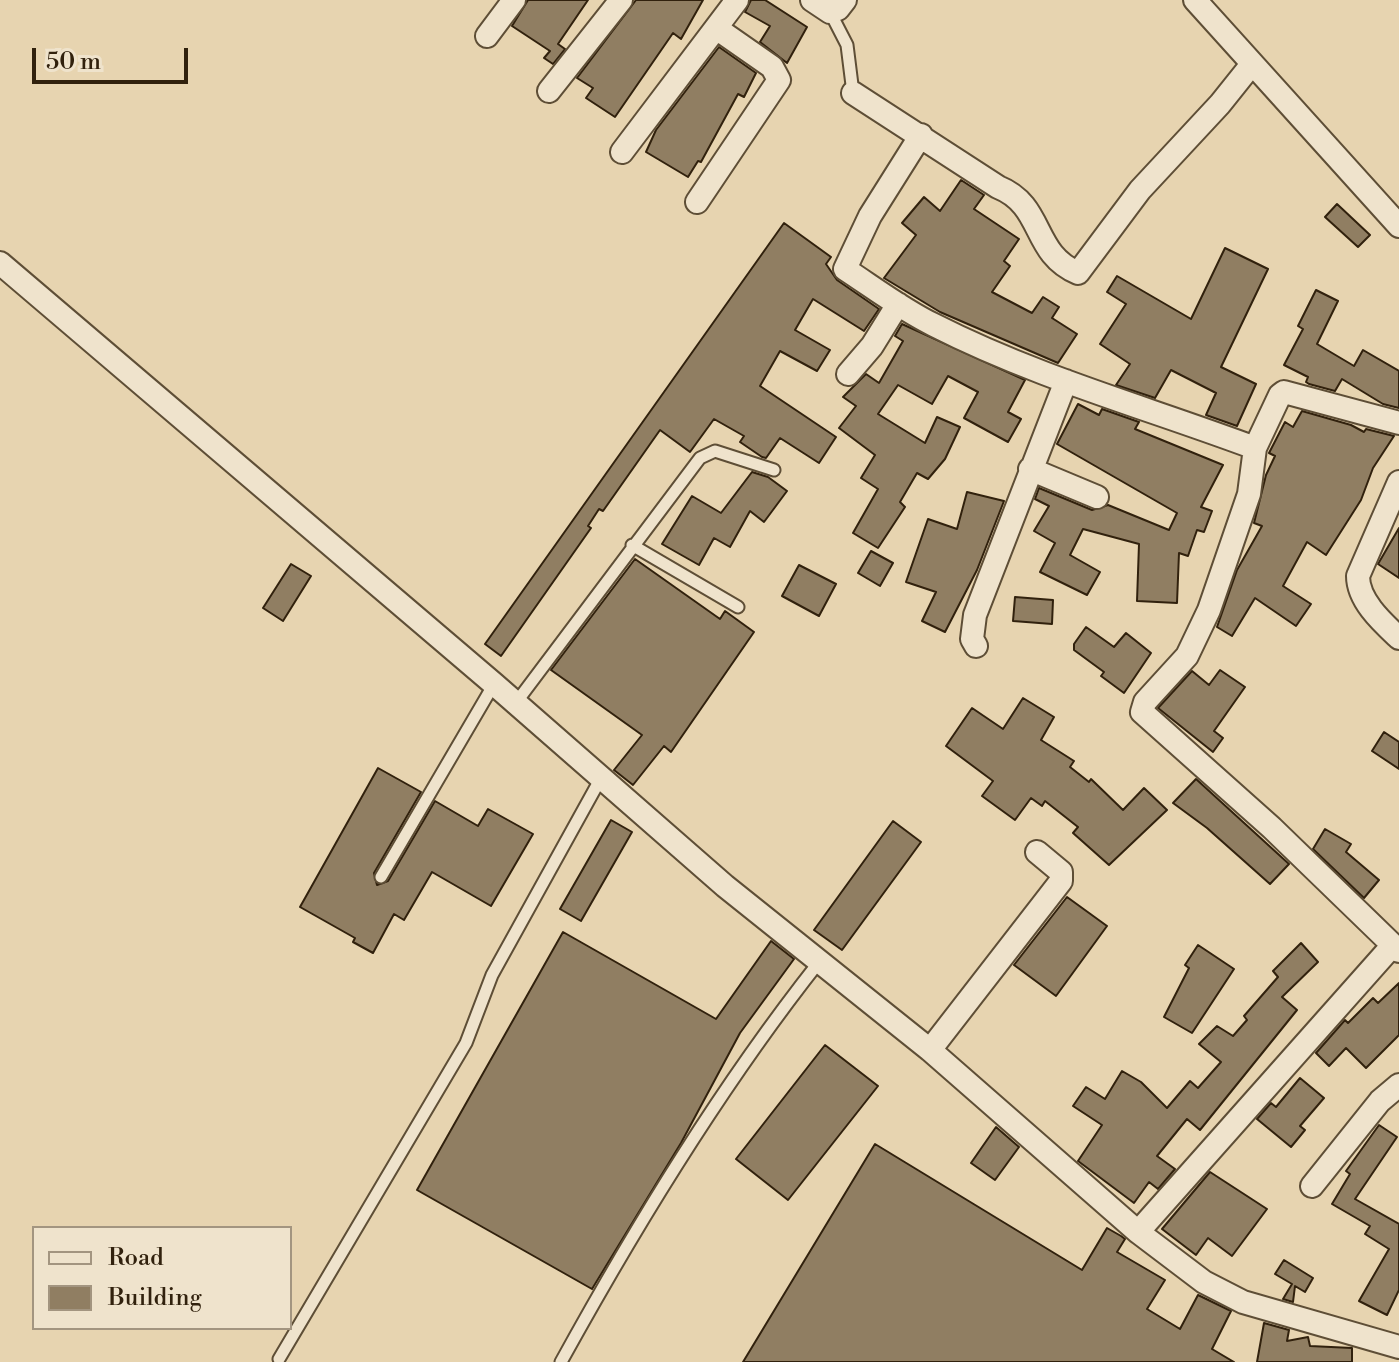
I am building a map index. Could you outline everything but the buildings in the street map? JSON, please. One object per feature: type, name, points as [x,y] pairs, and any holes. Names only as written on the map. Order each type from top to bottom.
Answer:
[{"type":"street","points":[[487,36],[514,0]]},
{"type":"street","points":[[549,91],[621,0]]},
{"type":"street","points":[[622,152],[737,0]]},
{"type":"street","points":[[1195,0],[1399,226]]},
{"type":"street","points":[[697,202],[779,80],[772,67],[716,28]]},
{"type":"street","points":[[853,93],[998,187],[1019,195],[1061,266],[1078,273],[1140,190],[1220,104],[1252,64]]},
{"type":"street","points":[[921,135],[870,216],[845,269],[932,325],[1066,381],[1255,448]]},
{"type":"street","points":[[0,263],[601,778],[819,962],[930,1050],[1138,1232],[1204,1282],[1243,1302],[1399,1347]]},
{"type":"street","points":[[848,374],[872,346],[898,304]]},
{"type":"street","points":[[976,646],[972,639],[975,615],[1066,381]]},
{"type":"street","points":[[1138,1232],[1396,948],[1272,828],[1142,712],[1145,702],[1187,656],[1209,610],[1249,494],[1255,448],[1277,398],[1284,392],[1399,423]]},
{"type":"street","points":[[1030,469],[1097,497]]},
{"type":"street","points":[[1399,482],[1358,576],[1358,586],[1376,613],[1399,638]]},
{"type":"street","points":[[930,1050],[1061,881],[1061,872],[1037,852]]},
{"type":"street","points":[[1312,1186],[1380,1101],[1399,1085]]},
{"type":"lane","points":[[829,4],[847,45],[853,93]]},
{"type":"lane","points":[[515,704],[700,458],[715,451],[774,470]]},
{"type":"lane","points":[[632,545],[738,607]]},
{"type":"lane","points":[[381,877],[494,684]]},
{"type":"lane","points":[[279,1359],[466,1043],[492,975],[601,778]]},
{"type":"lane","points":[[561,1362],[599,1293],[757,1040],[819,962]]}]
